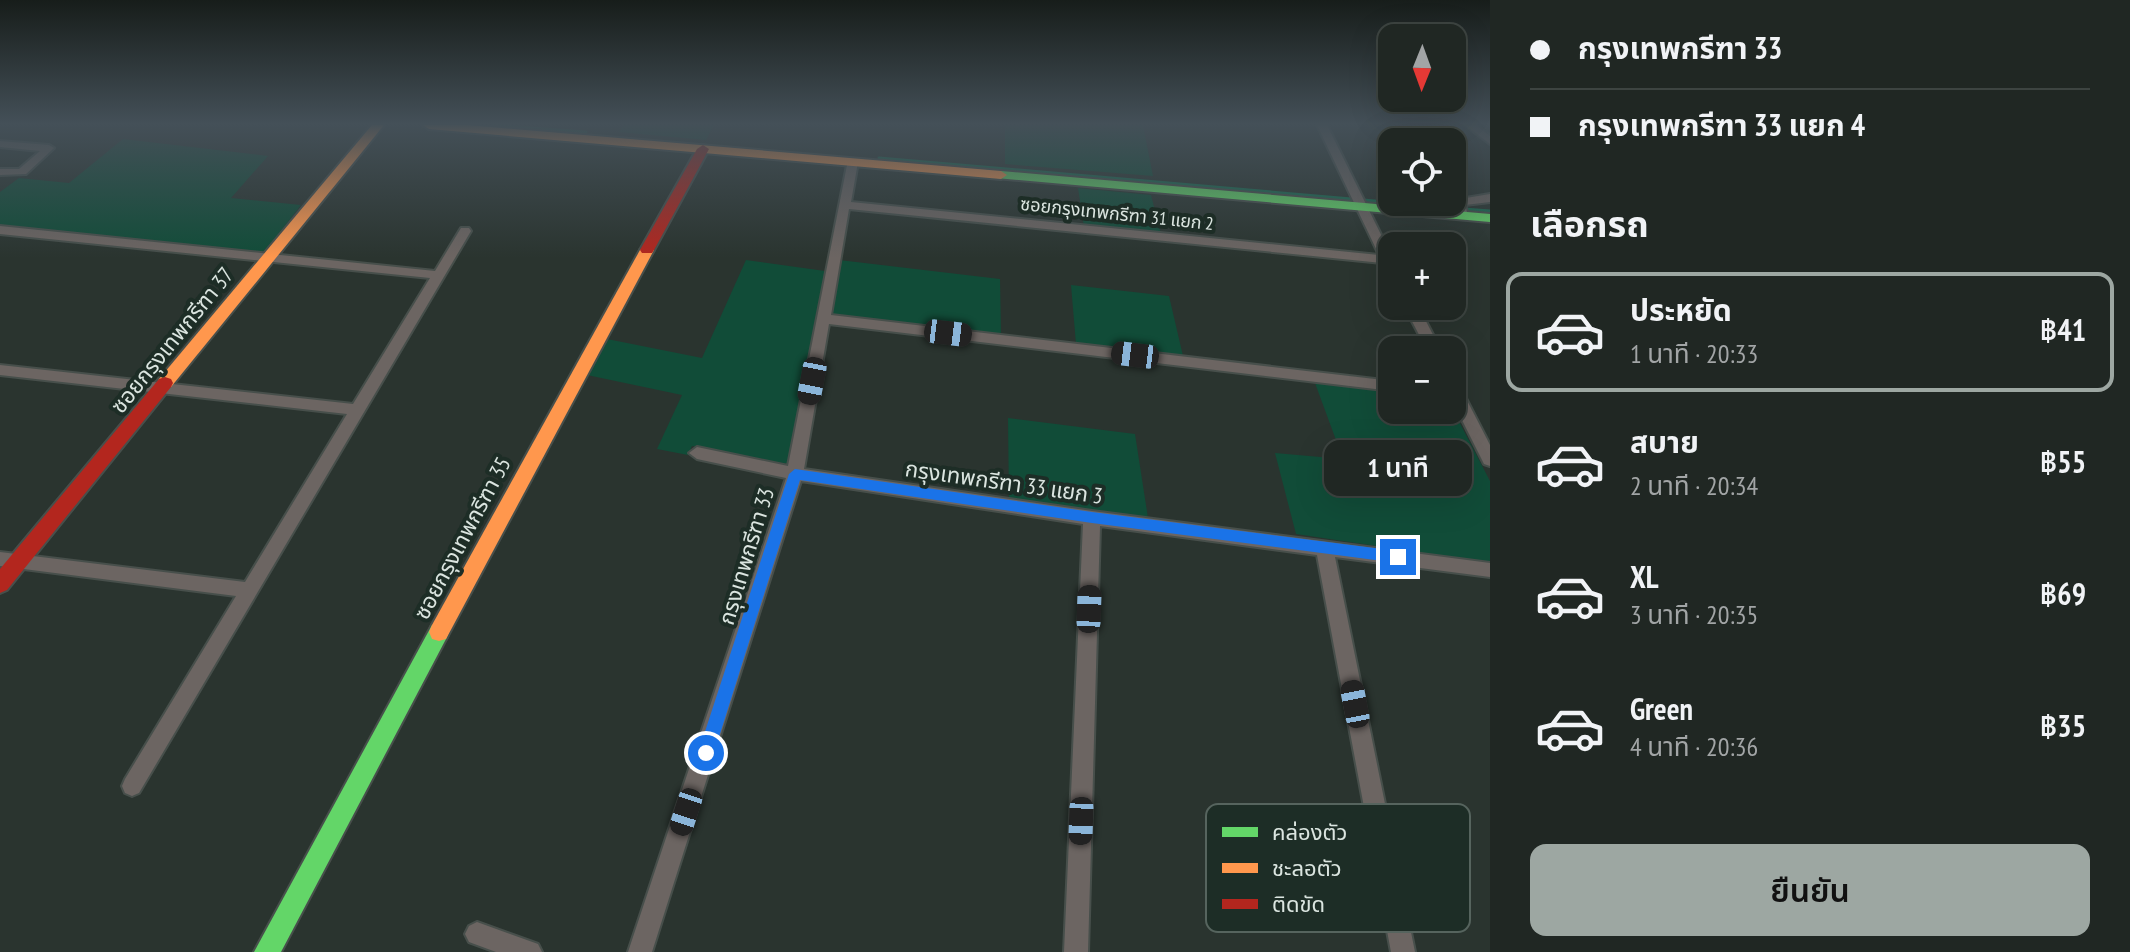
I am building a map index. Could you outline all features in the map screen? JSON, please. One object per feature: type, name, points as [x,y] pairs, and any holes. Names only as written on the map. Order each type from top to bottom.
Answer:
[{"type":"street","points":[[0,172],[25,169]]},
{"type":"street","name":"ซอยกรุงเทพกรีฑา 37","points":[[0,584],[9,560],[164,387],[342,169]]},
{"type":"street","name":"ซอยกรุงเทพกรีฑา 35","points":[[267,952],[692,169]]},
{"type":"street","name":"กรุงเทพกรีฑา 33","points":[[640,952],[795,474],[851,169]]},
{"type":"street","points":[[946,169],[1378,204]]},
{"type":"street","points":[[1343,169],[1378,242]]},
{"type":"street","points":[[1466,200],[1490,198]]},
{"type":"street","name":"ซอยกรุงเทพกรีฑา 31 แยก 2","points":[[844,205],[1378,264]]},
{"type":"street","points":[[1466,212],[1490,218]]},
{"type":"street","points":[[0,230],[438,275]]},
{"type":"street","points":[[132,786],[465,231]]},
{"type":"street","points":[[823,319],[1378,384]]},
{"type":"street","points":[[0,370],[358,410]]},
{"type":"street","points":[[1466,415],[1490,460]]},
{"type":"street","name":"กรุงเทพกรีฑา 33 แยก 3","points":[[697,453],[795,474],[1092,518],[1490,570]]},
{"type":"street","points":[[1076,952],[1092,518]]},
{"type":"street","points":[[1325,549],[1374,804]]},
{"type":"street","points":[[9,560],[249,590]]},
{"type":"street","points":[[1399,932],[1403,952]]},
{"type":"street","points":[[477,934],[530,952]]},
{"type":"green space","points":[[86,169],[256,169],[231,198],[301,205],[265,252],[0,227],[0,192],[19,178],[69,183]]},
{"type":"green space","points":[[1072,169],[1152,169],[1153,176]]},
{"type":"green space","points":[[1078,188],[1151,195],[1161,234],[1084,227]]},
{"type":"green space","points":[[746,260],[825,271],[788,464],[692,446],[688,455],[657,449],[682,395],[587,375],[607,339],[702,358]]},
{"type":"green space","points":[[839,260],[1000,279],[1001,336],[831,315]]},
{"type":"green space","points":[[1071,285],[1169,296],[1183,356],[1076,344]]},
{"type":"green space","points":[[1315,383],[1378,390],[1378,424],[1460,424],[1490,481],[1490,563],[1296,534],[1275,453],[1343,459]]},
{"type":"green space","points":[[1008,418],[1135,434],[1148,518],[1009,499]]},
{"type":"waterway","points":[[1011,169],[1378,201]]},
{"type":"waterway","points":[[1466,209],[1490,211]]},
{"type":"traffic: fast","points":[[1001,175],[1490,218]]},
{"type":"traffic: fast","points":[[267,952],[439,632]]},
{"type":"traffic: slow","points":[[165,383],[341,169]]},
{"type":"traffic: slow","points":[[937,169],[1001,175]]},
{"type":"traffic: slow","points":[[439,632],[647,250]]},
{"type":"traffic: jam","points":[[647,250],[692,169]]},
{"type":"traffic: jam","points":[[0,584],[165,383]]},
{"type":"route","points":[[706,753],[795,474],[1092,518],[1398,557]]}]
